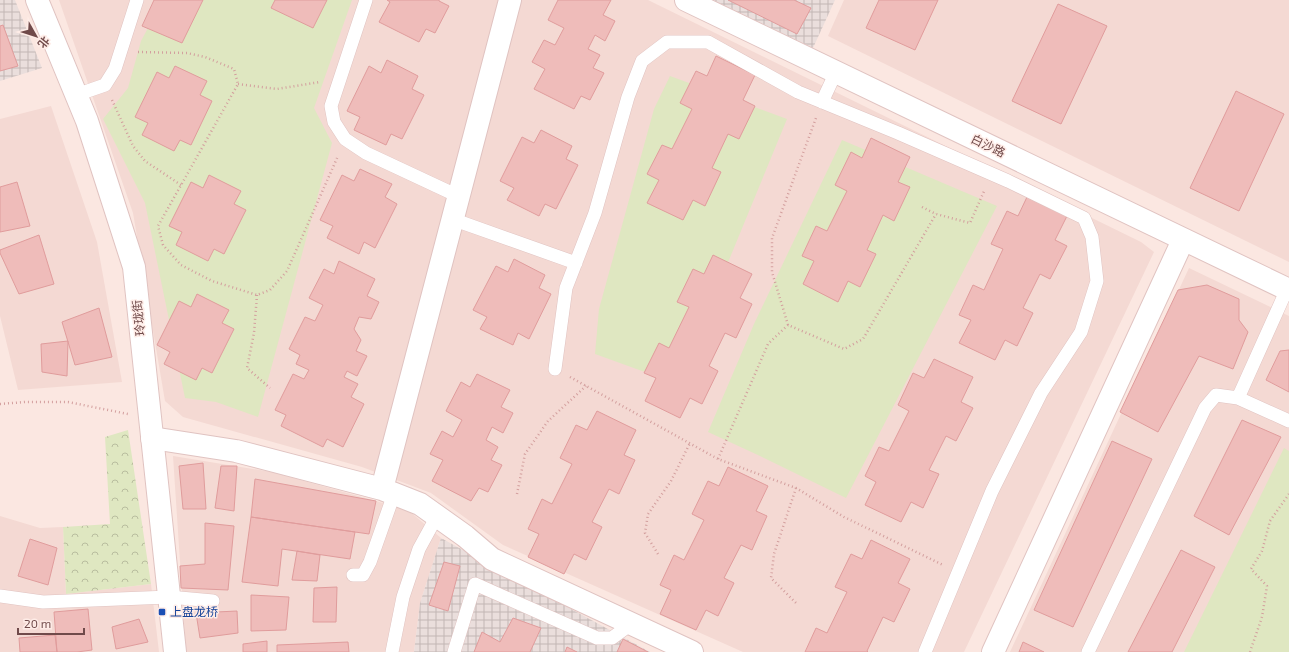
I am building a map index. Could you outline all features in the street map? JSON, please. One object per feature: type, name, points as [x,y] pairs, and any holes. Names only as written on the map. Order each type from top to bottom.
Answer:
[{"type":"street","name":"玲珑街","points":[[37,0],[87,121],[134,267],[175,652]]},
{"type":"street","points":[[388,491],[452,219],[510,0]]},
{"type":"street","name":"白沙路","points":[[686,0],[1288,290]]},
{"type":"street","points":[[993,652],[1183,240]]},
{"type":"street","points":[[151,428],[388,491],[420,504],[465,536],[492,559],[692,652]]},
{"type":"lane","points":[[76,95],[105,85],[115,69],[137,0]]},
{"type":"lane","points":[[366,0],[331,106],[334,122],[345,139],[366,153],[458,196]]},
{"type":"lane","points":[[555,369],[566,288],[595,213],[628,97],[642,61],[667,42],[708,42],[798,92],[992,174],[1084,218],[1092,237],[1097,281],[1081,332],[1041,394],[992,491],[925,652]]},
{"type":"lane","points":[[822,102],[836,72]]},
{"type":"lane","points":[[452,219],[576,263]]},
{"type":"lane","points":[[1238,398],[1288,290]]},
{"type":"lane","points":[[1088,652],[1205,408],[1216,395],[1238,398],[1289,421]]},
{"type":"lane","points":[[353,574],[363,575],[370,562],[388,491]]},
{"type":"lane","points":[[392,652],[403,597],[419,550],[437,516]]},
{"type":"lane","points":[[454,652],[475,584],[598,638],[612,638],[631,624]]},
{"type":"lane","points":[[0,596],[43,602],[169,597],[213,601]]},
{"type":"path","points":[[121,51],[187,53],[205,57],[234,69],[238,84],[158,226],[164,245],[181,265],[212,281],[257,294],[270,290],[288,271],[345,139]]},
{"type":"path","points":[[238,84],[277,89],[297,87],[340,78]]},
{"type":"path","points":[[105,85],[133,146],[146,161],[181,185]]},
{"type":"path","points":[[788,325],[772,272],[772,238],[822,102]]},
{"type":"path","points":[[922,207],[936,214],[970,223],[992,174]]},
{"type":"path","points":[[788,325],[844,349],[863,340],[936,214]]},
{"type":"path","points":[[257,294],[254,333],[247,368],[270,388]]},
{"type":"path","points":[[718,459],[768,344],[788,325]]},
{"type":"path","points":[[555,369],[718,459],[796,488],[844,517],[958,573]]},
{"type":"path","points":[[517,494],[525,454],[548,421],[586,386]]},
{"type":"path","points":[[0,404],[25,402],[68,402],[151,428]]},
{"type":"path","points":[[658,554],[645,533],[648,514],[671,481],[690,443]]},
{"type":"path","points":[[796,488],[774,554],[771,578],[798,605]]},
{"type":"path","points":[[1250,652],[1262,617],[1267,586],[1251,569],[1262,551],[1270,521],[1289,494]]},
{"type":"shaded area","points":[[0,0],[15,0],[42,68],[0,81]]},
{"type":"shaded area","points":[[59,0],[648,0],[1141,242],[1154,252],[964,652],[743,652],[503,545],[431,493],[362,467],[183,417],[165,401],[133,213]]},
{"type":"shaded area","points":[[713,0],[835,0],[813,48]]},
{"type":"shaded area","points":[[844,0],[1289,0],[1289,262],[828,36]]},
{"type":"shaded area","points":[[51,106],[97,242],[122,382],[18,390],[0,316],[0,119]]},
{"type":"shaded area","points":[[1189,268],[1289,316],[1289,652],[1010,652]]},
{"type":"shaded area","points":[[173,456],[272,472],[408,510],[441,538],[420,603],[414,652],[186,652]]},
{"type":"shaded area","points":[[0,516],[40,528],[63,527],[66,594],[151,584],[159,652],[0,652]]},
{"type":"shaded area","points":[[441,538],[650,652],[414,652],[420,603]]},
{"type":"green space","points":[[163,0],[352,0],[314,108],[332,143],[258,417],[216,402],[185,398],[145,203],[103,119],[128,88],[141,41]]},
{"type":"green space","points":[[670,76],[787,119],[678,384],[595,354],[599,309],[654,109]]},
{"type":"green space","points":[[842,140],[997,206],[846,498],[708,432],[754,324]]},
{"type":"green space","points":[[128,430],[151,584],[66,594],[63,527],[110,524],[105,437]]},
{"type":"green space","points":[[1284,448],[1289,451],[1289,652],[1184,652]]},
{"type":"building","points":[[154,0],[203,0],[182,43],[142,26]]},
{"type":"building","points":[[275,0],[327,0],[313,28],[271,8]]},
{"type":"building","points":[[387,0],[439,0],[449,6],[435,33],[426,29],[419,42],[379,22],[390,2]]},
{"type":"building","points":[[558,0],[611,0],[603,15],[615,21],[605,41],[595,35],[588,49],[600,55],[593,68],[604,73],[590,100],[581,96],[574,109],[534,89],[545,69],[532,62],[544,40],[555,45],[564,28],[548,20]]},
{"type":"building","points":[[728,0],[794,0],[811,8],[797,34]]},
{"type":"building","points":[[879,0],[938,0],[915,50],[866,28]]},
{"type":"building","points":[[1058,4],[1107,26],[1061,124],[1012,101]]},
{"type":"building","points":[[3,25],[18,66],[0,71],[0,26]]},
{"type":"building","points":[[716,56],[755,75],[743,100],[755,106],[739,139],[728,134],[712,168],[721,172],[705,206],[693,200],[683,220],[647,203],[659,180],[647,174],[662,145],[672,149],[692,109],[680,103],[696,71],[707,76]]},
{"type":"building","points":[[387,60],[418,76],[412,89],[424,95],[402,139],[391,134],[386,145],[354,130],[360,117],[347,111],[369,66],[381,73]]},
{"type":"building","points":[[175,66],[207,81],[200,95],[212,101],[191,145],[180,140],[174,151],[142,135],[148,123],[135,117],[157,72],[169,78]]},
{"type":"building","points":[[1236,91],[1284,114],[1239,211],[1190,188]]},
{"type":"building","points":[[541,130],[572,146],[566,159],[578,165],[556,209],[545,204],[539,216],[507,200],[514,188],[500,181],[522,137],[534,143]]},
{"type":"building","points":[[871,138],[910,157],[898,182],[910,187],[894,221],[883,215],[867,250],[876,254],[860,287],[848,281],[838,302],[803,284],[814,261],[802,256],[816,226],[827,231],[847,191],[835,185],[851,152],[862,158]]},
{"type":"building","points":[[360,169],[392,184],[385,197],[397,204],[375,248],[364,242],[359,254],[327,238],[333,226],[320,220],[342,175],[354,181]]},
{"type":"building","points":[[209,175],[241,191],[234,204],[246,210],[224,254],[214,249],[208,261],[176,245],[182,232],[169,226],[191,182],[203,188]]},
{"type":"building","points":[[17,182],[30,226],[0,232],[0,187]]},
{"type":"building","points":[[1027,197],[1067,216],[1055,240],[1067,246],[1050,279],[1040,274],[1023,308],[1033,313],[1017,346],[1005,340],[995,360],[959,343],[971,320],[959,315],[973,285],[984,290],[1003,249],[991,244],[1007,211],[1018,216]]},
{"type":"building","points":[[39,235],[54,284],[19,294],[0,250]]},
{"type":"building","points":[[713,255],[752,274],[740,298],[752,304],[736,338],[725,333],[709,366],[718,371],[702,404],[690,398],[680,418],[645,401],[656,378],[644,373],[659,343],[669,348],[689,307],[677,302],[693,269],[704,274]]},
{"type":"building","points":[[514,259],[545,275],[539,288],[551,294],[529,339],[518,333],[513,345],[480,329],[487,317],[473,310],[496,266],[508,272]]},
{"type":"building","points":[[339,261],[375,279],[367,296],[379,302],[371,319],[359,317],[354,329],[361,340],[356,351],[367,356],[357,376],[347,371],[344,377],[358,384],[351,397],[364,404],[343,447],[327,439],[323,447],[281,426],[286,415],[275,410],[293,374],[304,379],[309,370],[296,364],[300,355],[289,349],[305,317],[315,321],[323,305],[309,298],[324,269],[334,274]]},
{"type":"building","points":[[1207,285],[1239,299],[1239,320],[1248,332],[1233,369],[1199,356],[1158,432],[1120,412],[1178,290]]},
{"type":"building","points":[[197,294],[229,310],[222,323],[234,329],[212,373],[202,368],[196,380],[164,364],[170,352],[157,345],[179,301],[191,307]]},
{"type":"building","points":[[99,308],[112,357],[75,365],[62,322]]},
{"type":"building","points":[[68,341],[67,376],[42,372],[41,344]]},
{"type":"building","points":[[1289,350],[1289,392],[1266,380],[1280,351]]},
{"type":"building","points":[[934,359],[973,377],[961,402],[973,408],[956,441],[946,436],[929,470],[939,474],[923,508],[911,502],[901,522],[865,505],[876,482],[865,476],[879,447],[889,451],[909,411],[898,405],[913,373],[924,378]]},
{"type":"building","points":[[477,374],[510,390],[501,407],[513,413],[503,433],[492,427],[486,440],[498,447],[491,460],[502,465],[488,492],[479,488],[471,501],[432,481],[443,460],[430,454],[442,431],[453,437],[462,420],[446,411],[461,382],[470,387]]},
{"type":"building","points":[[597,411],[636,430],[624,455],[635,460],[619,494],[609,489],[592,522],[602,527],[586,560],[574,554],[564,574],[528,557],[539,534],[528,529],[542,499],[552,504],[572,464],[560,458],[576,425],[587,430]]},
{"type":"building","points":[[1242,420],[1281,437],[1229,535],[1194,516]]},
{"type":"building","points":[[1112,441],[1152,459],[1073,627],[1034,610]]},
{"type":"building","points":[[203,463],[206,509],[183,509],[179,466]]},
{"type":"building","points":[[221,466],[237,466],[234,511],[215,508]]},
{"type":"building","points":[[728,467],[768,486],[756,511],[767,516],[752,550],[741,545],[724,578],[734,583],[718,616],[706,610],[696,630],[660,614],[671,590],[660,585],[674,555],[684,560],[704,520],[692,514],[708,481],[719,486]]},
{"type":"building","points":[[255,479],[376,501],[369,534],[251,517]]},
{"type":"building","points":[[251,517],[355,532],[350,559],[282,549],[278,586],[242,582]]},
{"type":"building","points":[[205,523],[234,526],[228,590],[181,588],[180,566],[205,564]]},
{"type":"building","points":[[30,539],[57,548],[48,585],[18,576]]},
{"type":"building","points":[[871,540],[910,559],[898,583],[910,589],[894,622],[883,617],[867,651],[868,652],[805,652],[816,628],[827,633],[847,592],[835,587],[851,554],[862,559]]},
{"type":"building","points":[[1181,550],[1215,567],[1172,652],[1128,652]]},
{"type":"building","points":[[297,551],[320,555],[317,581],[292,580]]},
{"type":"building","points":[[444,562],[460,566],[448,611],[429,605]]},
{"type":"building","points":[[337,587],[336,622],[313,622],[314,588]]},
{"type":"building","points":[[251,595],[289,597],[286,630],[251,631]]},
{"type":"building","points":[[88,609],[92,650],[57,652],[54,612]]},
{"type":"building","points":[[237,611],[238,633],[200,638],[196,613]]},
{"type":"building","points":[[513,618],[541,628],[530,652],[474,652],[482,632],[500,642]]},
{"type":"building","points":[[139,619],[148,642],[116,649],[112,627]]},
{"type":"building","points":[[55,635],[57,652],[20,652],[19,638]]},
{"type":"building","points":[[623,639],[648,652],[617,652]]},
{"type":"building","points":[[267,641],[267,652],[243,652],[243,644]]},
{"type":"building","points":[[348,642],[349,652],[277,652],[277,645]]},
{"type":"building","points":[[1023,642],[1044,652],[1019,652]]},
{"type":"building","points":[[567,647],[577,652],[565,652]]},
{"type":"place","name":"上盘龙桥","points":[[162,612]]}]
